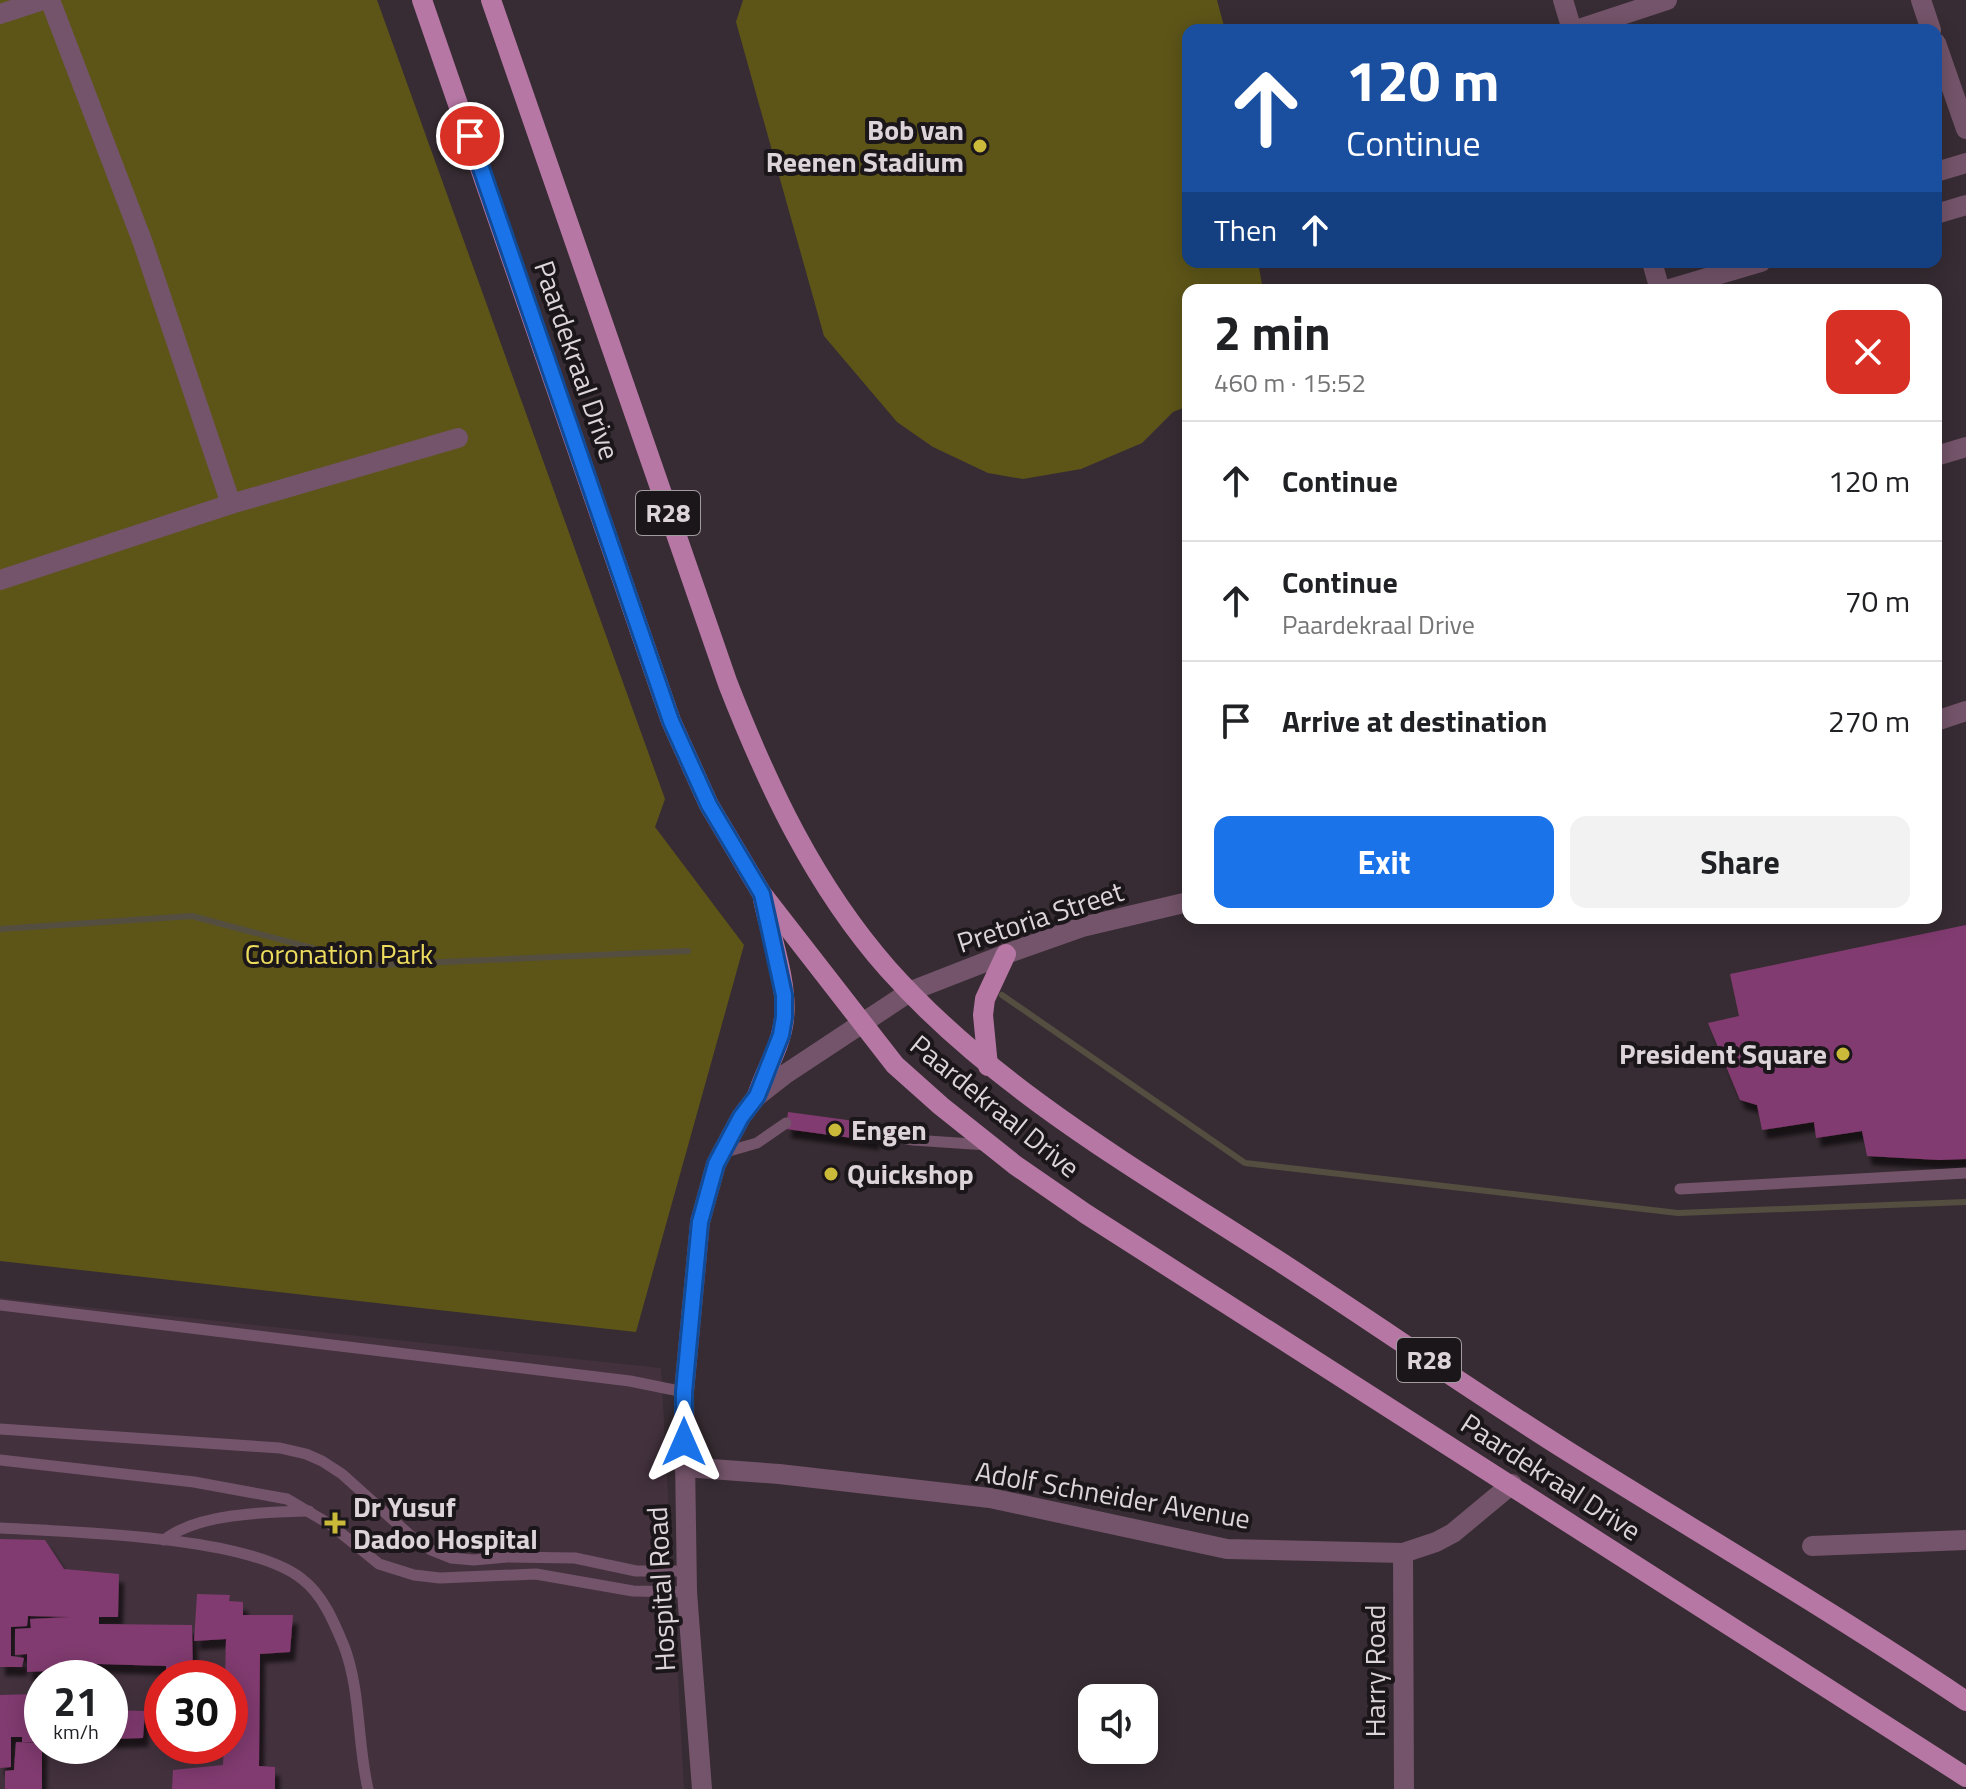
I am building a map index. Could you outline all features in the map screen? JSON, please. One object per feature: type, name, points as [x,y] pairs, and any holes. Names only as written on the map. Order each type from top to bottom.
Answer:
[{"type":"main road","name":"Paardekraal Drive","points":[[422,0],[671,721],[709,805],[762,894],[895,1065],[990,1145],[1086,1214],[1966,1777]]},
{"type":"main road","name":"Paardekraal Drive","points":[[491,0],[728,684],[761,767],[813,868],[888,969],[988,1066],[1073,1127],[1569,1452],[1722,1544],[1966,1701]]},
{"type":"main road","points":[[757,1096],[781,1035],[784,1017],[784,995],[762,894]]},
{"type":"main road","points":[[988,1066],[983,1015],[985,999],[1006,954]]},
{"type":"street","points":[[0,14],[43,0]]},
{"type":"street","points":[[50,0],[143,243],[231,504]]},
{"type":"street","points":[[1563,0],[1572,24]]},
{"type":"street","points":[[1593,24],[1667,0]]},
{"type":"street","points":[[1921,0],[1929,24]]},
{"type":"street","points":[[1942,60],[1966,129]]},
{"type":"street","points":[[1942,170],[1966,163]]},
{"type":"street","points":[[1942,212],[1966,205]]},
{"type":"street","points":[[1684,284],[1740,268]]},
{"type":"street","points":[[0,580],[231,504],[458,438]]},
{"type":"street","points":[[1942,454],[1966,447]]},
{"type":"street","points":[[1942,719],[1966,711]]},
{"type":"street","name":"Pretoria Street","points":[[862,1024],[911,991],[1006,954],[1082,927],[1182,903]]},
{"type":"street","name":"Hospital Road","points":[[702,1789],[687,1592],[684,1467],[684,1392],[700,1222],[716,1164],[741,1117],[757,1096],[862,1024]]},
{"type":"street","name":"Adolf Schneider Avenue","points":[[684,1467],[779,1474],[990,1498],[1227,1549],[1403,1553],[1453,1533],[1512,1484]]},
{"type":"street","points":[[1812,1546],[1966,1540]]},
{"type":"street","name":"Harry Road","points":[[1403,1553],[1404,1789]]},
{"type":"lane","points":[[721,1153],[757,1143],[786,1123]]},
{"type":"lane","points":[[876,1133],[913,1140],[990,1145]]},
{"type":"lane","points":[[1680,1189],[1966,1173]]},
{"type":"lane","points":[[0,1305],[630,1381],[684,1392]]},
{"type":"lane","points":[[0,1429],[280,1448],[322,1461],[342,1474],[412,1537],[431,1550],[451,1558],[575,1558],[636,1571],[686,1571]]},
{"type":"lane","points":[[0,1460],[140,1475],[287,1499],[310,1510],[379,1564],[414,1575],[440,1578],[536,1574],[633,1591],[687,1592]]},
{"type":"lane","points":[[164,1540],[174,1532],[204,1522],[310,1510]]},
{"type":"lane","points":[[0,1528],[164,1540],[254,1556],[278,1565],[303,1580],[327,1609],[345,1648],[368,1789]]},
{"type":"shaded area","name":"Dr Yusuf Dadoo Hospital","points":[[0,1298],[661,1368],[684,1789],[0,1789]]},
{"type":"green space","name":"Coronation Park","points":[[0,0],[377,0],[665,799],[655,827],[744,945],[636,1332],[0,1261]]},
{"type":"green space","name":"Bob van Reenen Stadium","points":[[743,0],[1217,0],[1223,24],[1182,24],[1182,268],[1259,268],[1262,284],[1182,284],[1182,408],[1173,412],[1142,443],[1081,469],[1023,479],[988,473],[933,447],[897,422],[824,336],[736,22]]},
{"type":"building","name":"President Square","points":[[1966,925],[1966,1159],[1867,1156],[1862,1131],[1816,1138],[1814,1122],[1762,1130],[1757,1105],[1740,1100],[1708,1023],[1739,1016],[1730,974]]},
{"type":"building","points":[[788,1112],[877,1124],[874,1141],[786,1129]]},
{"type":"building","points":[[0,1539],[45,1540],[64,1569],[119,1574],[118,1617],[99,1617],[99,1624],[192,1625],[193,1660],[144,1660],[144,1665],[128,1665],[128,1660],[27,1660],[27,1654],[15,1655],[15,1629],[31,1628],[30,1619],[70,1617],[28,1616],[27,1626],[11,1627],[11,1656],[24,1658],[22,1667],[0,1667]]},
{"type":"building","points":[[197,1594],[230,1595],[229,1601],[243,1602],[243,1615],[293,1615],[290,1652],[260,1654],[259,1766],[275,1767],[275,1789],[172,1789],[173,1770],[248,1764],[248,1660],[225,1660],[226,1639],[194,1641]]},
{"type":"building","points":[[24,1694],[24,1742],[22,1737],[11,1737],[11,1767],[0,1768],[0,1695]]},
{"type":"building","points":[[128,1711],[144,1711],[143,1738],[128,1738]]},
{"type":"building","points":[[16,1742],[24,1742],[24,1764],[42,1764],[42,1789],[5,1789],[5,1771],[14,1770]]},
{"type":"waterway","points":[[0,929],[192,916],[376,965],[688,951]]},
{"type":"waterway","points":[[1002,995],[1245,1163],[1678,1213],[1966,1202]]},
{"type":"place","name":"Bob van Reenen Stadium","points":[[980,146]]},
{"type":"place","name":"President Square","points":[[1843,1054]]},
{"type":"place","name":"Engen","points":[[835,1130]]},
{"type":"place","name":"Quickshop","points":[[831,1174]]},
{"type":"place","name":"Dr Yusuf Dadoo Hospital","points":[[335,1523]]},
{"type":"route","points":[[470,136],[671,721],[709,805],[762,894],[784,995],[781,1035],[757,1096],[741,1117],[716,1164],[700,1222],[684,1392],[684,1442]]}]
